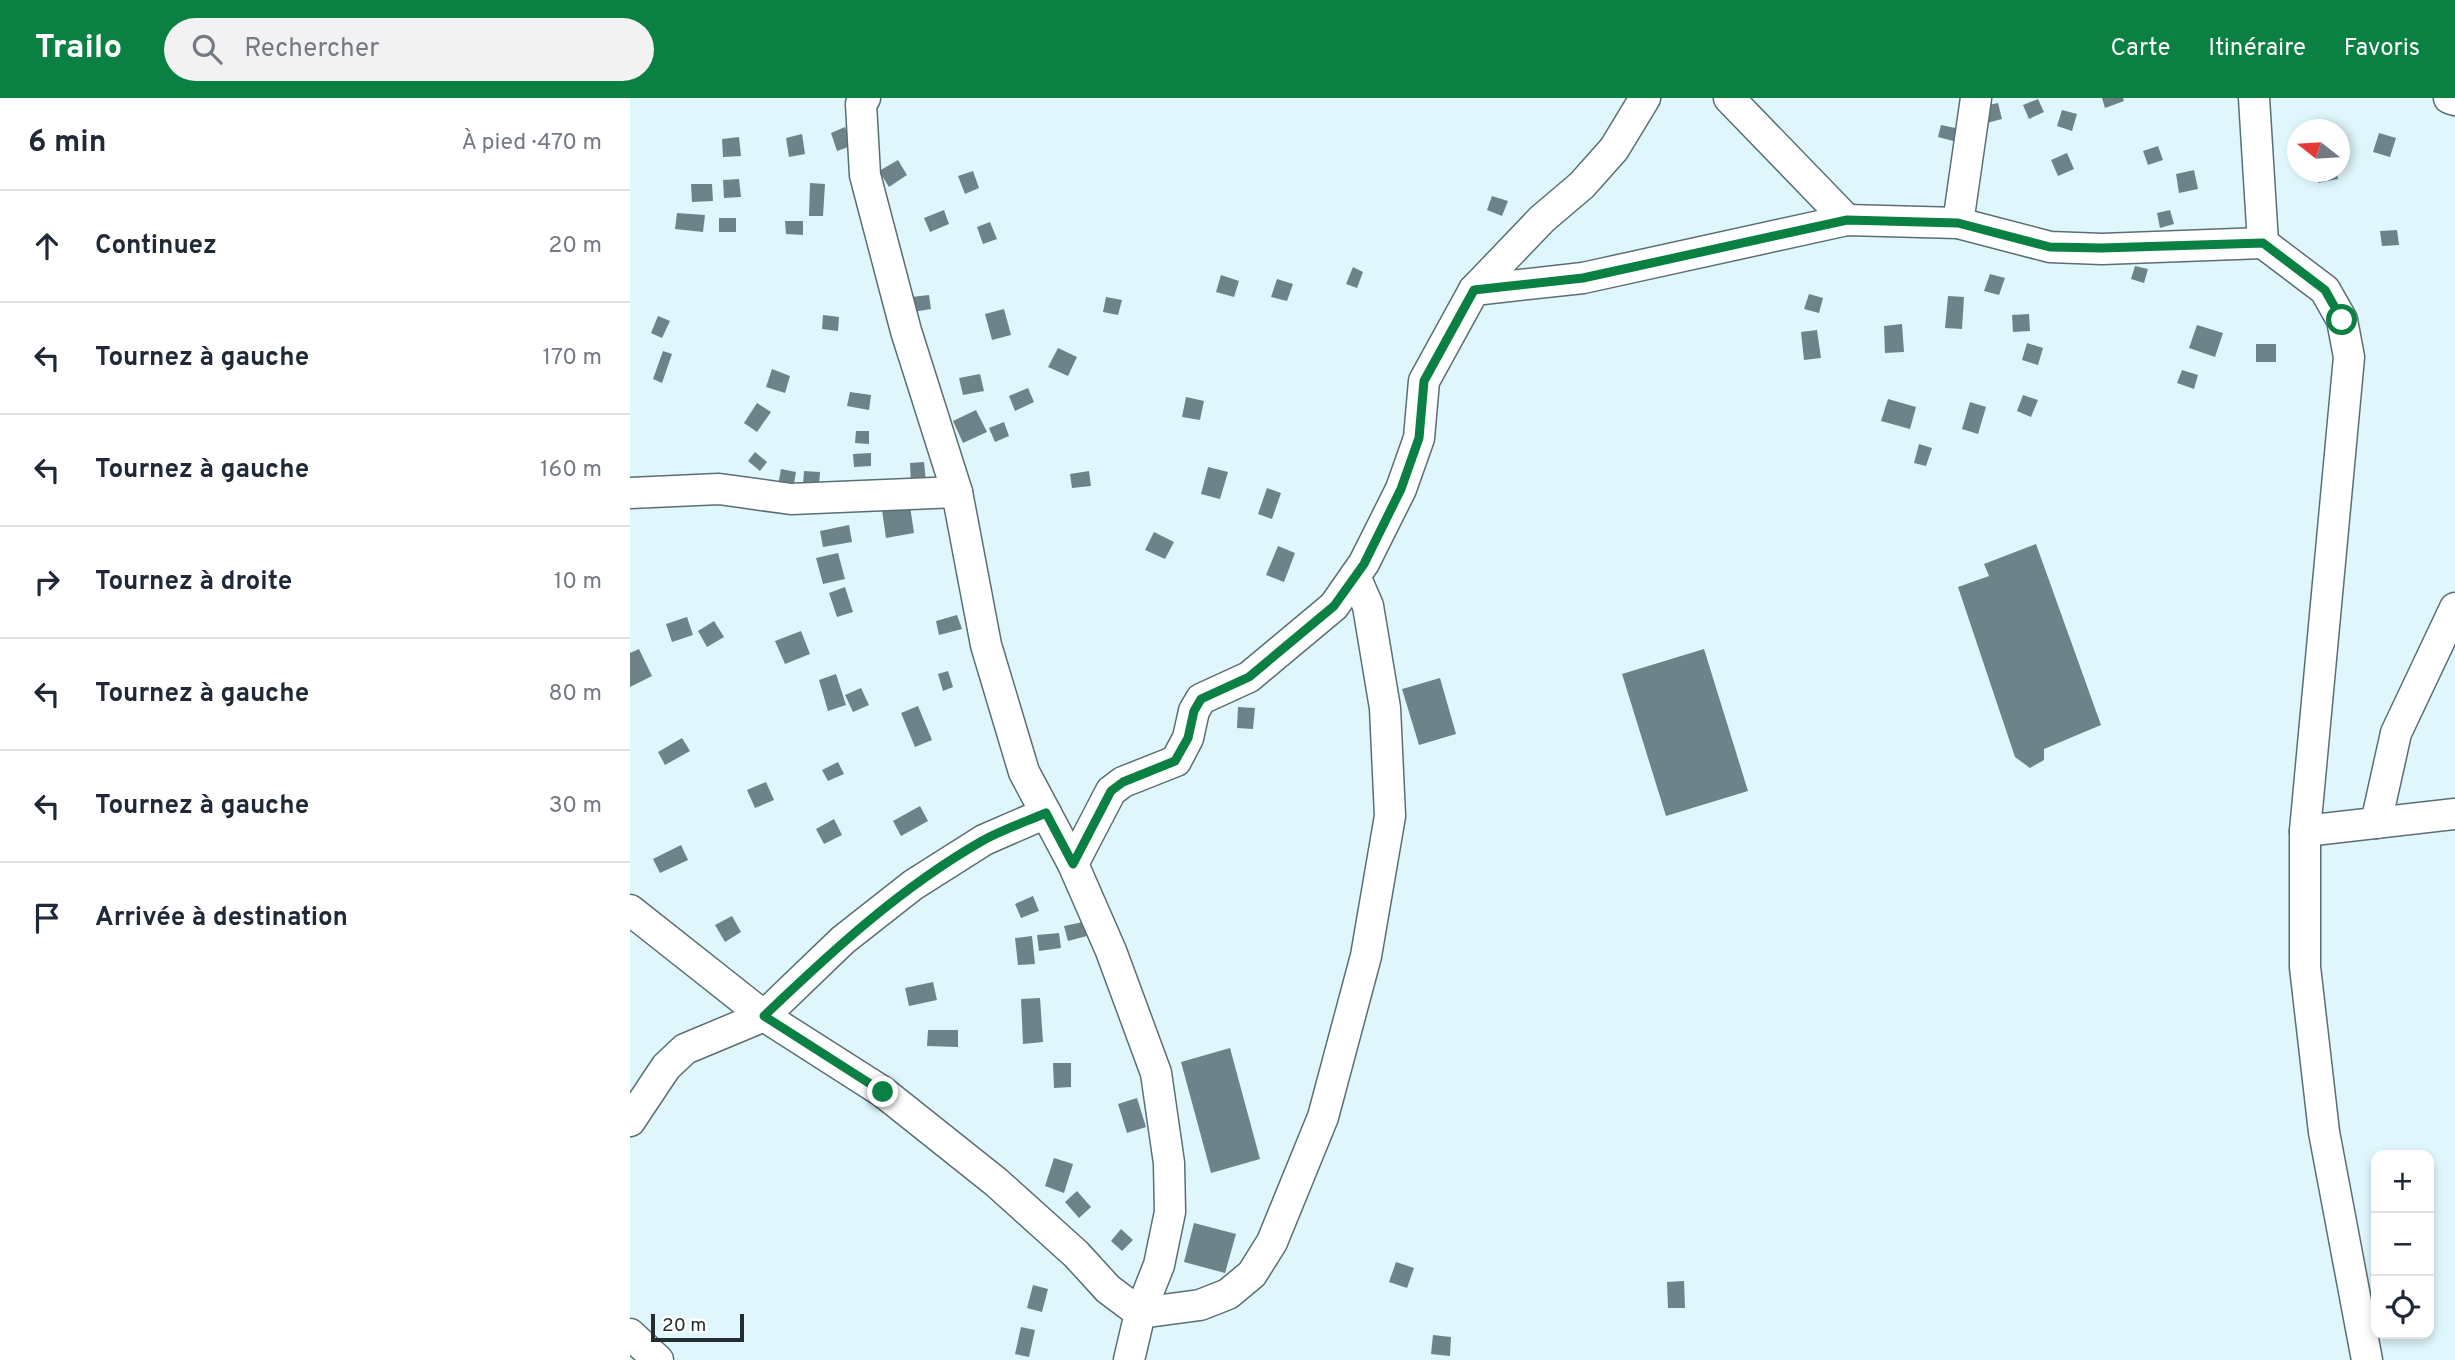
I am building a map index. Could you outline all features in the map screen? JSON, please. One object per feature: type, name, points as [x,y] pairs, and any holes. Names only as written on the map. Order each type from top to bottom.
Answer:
[{"type":"street","points":[[1073,864],[1111,791],[1123,782],[1175,761],[1188,738],[1194,711],[1201,699],[1249,677],[1334,606],[1355,576],[1406,477],[1419,438],[1424,381],[1474,290],[1524,236],[1590,176],[1614,149],[1645,98]]},
{"type":"street","points":[[1729,98],[1847,220]]},
{"type":"street","points":[[1958,223],[1976,98]]},
{"type":"street","points":[[2254,98],[2263,243]]},
{"type":"street","points":[[2449,98],[2455,100]]},
{"type":"street","points":[[861,100],[865,175],[906,331],[957,492],[986,646],[1024,772],[1073,864],[1111,951],[1156,1073],[1169,1163],[1170,1212],[1159,1265],[1140,1313],[1129,1360]]},
{"type":"street","points":[[1474,290],[1583,278],[1847,220],[1958,223],[2050,247],[2263,243],[2325,290],[2342,320],[2349,357],[2305,831],[2305,967],[2319,1091],[2367,1360]]},
{"type":"street","points":[[630,493],[690,488],[802,499],[957,492]]},
{"type":"street","points":[[630,910],[764,1016],[883,1092],[996,1182],[1076,1255],[1108,1289],[1140,1313],[1200,1305],[1228,1294],[1252,1274],[1272,1241],[1323,1117],[1366,957],[1390,816],[1385,708],[1368,606],[1355,576]]},
{"type":"street","points":[[2376,824],[2396,733],[2455,608]]},
{"type":"street","points":[[630,1121],[666,1067],[685,1049],[764,1016],[843,940],[913,885],[984,840],[1046,813]]},
{"type":"street","points":[[2305,831],[2455,814]]},
{"type":"street","points":[[630,1334],[659,1360]]},
{"type":"building","points":[[2102,98],[2123,98],[2124,101],[2105,108]]},
{"type":"building","points":[[2038,99],[2044,112],[2029,119],[2023,105]]},
{"type":"building","points":[[1998,103],[2002,119],[1987,123],[1984,106]]},
{"type":"building","points":[[2062,110],[2077,114],[2072,131],[2057,126]]},
{"type":"building","points":[[1941,125],[1960,129],[1957,142],[1938,137]]},
{"type":"building","points":[[845,127],[851,146],[837,151],[831,133]]},
{"type":"building","points":[[2379,133],[2396,138],[2390,157],[2373,152]]},
{"type":"building","points":[[802,134],[805,154],[789,157],[786,138]]},
{"type":"building","points":[[739,137],[741,156],[723,157],[722,139]]},
{"type":"building","points":[[2158,146],[2163,160],[2148,165],[2143,151]]},
{"type":"building","points":[[2067,153],[2074,169],[2058,176],[2051,160]]},
{"type":"building","points":[[898,160],[907,175],[889,187],[879,171]]},
{"type":"building","points":[[2194,170],[2198,189],[2179,193],[2176,174]]},
{"type":"building","points":[[973,171],[979,188],[965,194],[958,176]]},
{"type":"building","points":[[739,179],[741,197],[724,198],[723,180]]},
{"type":"building","points":[[810,183],[825,184],[823,216],[809,216]]},
{"type":"building","points":[[691,184],[712,184],[713,201],[692,202]]},
{"type":"building","points":[[1492,196],[1508,201],[1502,216],[1487,210]]},
{"type":"building","points":[[944,210],[949,224],[930,232],[924,218]]},
{"type":"building","points":[[2170,210],[2174,224],[2160,228],[2157,213]]},
{"type":"building","points":[[677,213],[705,215],[703,232],[675,229]]},
{"type":"building","points":[[719,218],[736,218],[736,232],[719,232]]},
{"type":"building","points":[[785,221],[803,221],[803,235],[786,234]]},
{"type":"building","points":[[990,222],[997,239],[983,244],[977,227]]},
{"type":"building","points":[[2397,230],[2399,245],[2382,246],[2380,231]]},
{"type":"building","points":[[2135,266],[2148,269],[2144,283],[2131,279]]},
{"type":"building","points":[[1353,267],[1363,272],[1357,288],[1346,284]]},
{"type":"building","points":[[1990,274],[2005,278],[1999,295],[1984,291]]},
{"type":"building","points":[[1221,275],[1239,281],[1234,297],[1216,292]]},
{"type":"building","points":[[1277,279],[1293,284],[1287,301],[1271,297]]},
{"type":"building","points":[[1809,294],[1823,298],[1819,313],[1804,309]]},
{"type":"building","points":[[929,295],[931,309],[913,312],[911,297]]},
{"type":"building","points":[[1948,296],[1964,297],[1962,329],[1945,328]]},
{"type":"building","points":[[1106,297],[1122,300],[1118,315],[1103,312]]},
{"type":"building","points":[[1004,309],[1011,335],[992,340],[985,314]]},
{"type":"building","points":[[2029,314],[2030,331],[2013,332],[2012,315]]},
{"type":"building","points":[[823,315],[839,317],[838,331],[822,329]]},
{"type":"building","points":[[658,316],[670,321],[662,338],[651,333]]},
{"type":"building","points":[[1902,324],[1904,352],[1885,353],[1884,326]]},
{"type":"building","points":[[2197,325],[2223,333],[2215,357],[2189,348]]},
{"type":"building","points":[[1817,330],[1821,358],[1804,360],[1801,332]]},
{"type":"building","points":[[2027,343],[2043,348],[2038,365],[2022,360]]},
{"type":"building","points":[[2256,344],[2276,344],[2276,362],[2256,362]]},
{"type":"building","points":[[1058,348],[1077,357],[1068,376],[1048,367]]},
{"type":"building","points":[[663,351],[672,354],[662,383],[653,379]]},
{"type":"building","points":[[772,369],[790,376],[785,393],[766,387]]},
{"type":"building","points":[[2182,370],[2198,375],[2194,389],[2177,383]]},
{"type":"building","points":[[980,374],[984,391],[963,395],[959,378]]},
{"type":"building","points":[[1028,388],[1034,402],[1015,411],[1009,396]]},
{"type":"building","points":[[850,392],[871,395],[869,410],[847,406]]},
{"type":"building","points":[[2023,395],[2038,400],[2031,417],[2017,411]]},
{"type":"building","points":[[1186,397],[1204,401],[1200,420],[1182,417]]},
{"type":"building","points":[[1888,399],[1916,407],[1910,429],[1881,421]]},
{"type":"building","points":[[1970,402],[1986,407],[1978,434],[1962,429]]},
{"type":"building","points":[[757,403],[771,412],[757,432],[744,423]]},
{"type":"building","points":[[976,410],[987,432],[963,443],[953,421]]},
{"type":"building","points":[[1004,422],[1009,436],[995,442],[989,428]]},
{"type":"building","points":[[856,431],[869,431],[869,444],[855,443]]},
{"type":"building","points":[[1919,444],[1932,448],[1926,466],[1914,463]]},
{"type":"building","points":[[755,452],[767,462],[760,471],[748,461]]},
{"type":"building","points":[[871,453],[871,466],[854,467],[853,454]]},
{"type":"building","points":[[924,462],[926,482],[911,483],[910,463]]},
{"type":"building","points":[[1208,467],[1228,472],[1220,499],[1201,494]]},
{"type":"building","points":[[781,469],[796,472],[793,489],[778,486]]},
{"type":"building","points":[[804,471],[820,472],[819,486],[803,485]]},
{"type":"building","points":[[1089,471],[1091,486],[1072,488],[1070,474]]},
{"type":"building","points":[[1267,488],[1281,493],[1272,519],[1258,514]]},
{"type":"building","points":[[910,506],[914,533],[886,538],[882,510]]},
{"type":"building","points":[[849,525],[852,542],[823,547],[820,531]]},
{"type":"building","points":[[1154,532],[1174,542],[1165,559],[1145,550]]},
{"type":"building","points":[[2036,544],[2101,725],[2044,749],[2044,760],[2030,768],[2015,757],[1958,587],[1989,576],[1984,564]]},
{"type":"building","points":[[1278,546],[1295,553],[1284,582],[1266,575]]},
{"type":"building","points":[[838,553],[845,579],[823,584],[816,558]]},
{"type":"building","points":[[845,587],[853,612],[837,617],[829,593]]},
{"type":"building","points":[[957,615],[962,629],[939,635],[936,621]]},
{"type":"building","points":[[687,617],[693,635],[672,642],[666,624]]},
{"type":"building","points":[[714,621],[724,637],[707,647],[698,631]]},
{"type":"building","points":[[801,631],[810,654],[785,664],[775,641]]},
{"type":"building","points":[[639,649],[652,676],[630,687],[630,653]]},
{"type":"building","points":[[1704,649],[1748,791],[1666,816],[1622,674]]},
{"type":"building","points":[[948,671],[953,687],[943,691],[938,674]]},
{"type":"building","points":[[836,674],[846,705],[828,711],[819,680]]},
{"type":"building","points":[[1440,678],[1456,734],[1419,745],[1402,689]]},
{"type":"building","points":[[861,688],[869,705],[853,712],[845,695]]},
{"type":"building","points":[[918,706],[932,740],[915,747],[901,713]]},
{"type":"building","points":[[1238,707],[1255,708],[1253,729],[1237,728]]},
{"type":"building","points":[[682,738],[690,751],[665,765],[658,752]]},
{"type":"building","points":[[838,762],[844,774],[828,781],[822,770]]},
{"type":"building","points":[[766,782],[774,800],[755,808],[747,790]]},
{"type":"building","points":[[920,806],[928,821],[901,836],[893,821]]},
{"type":"building","points":[[834,819],[842,835],[824,844],[816,829]]},
{"type":"building","points":[[681,845],[688,860],[660,873],[653,859]]},
{"type":"building","points":[[1033,896],[1039,911],[1021,918],[1015,904]]},
{"type":"building","points":[[732,916],[741,932],[725,942],[715,925]]},
{"type":"building","points":[[1083,922],[1087,936],[1068,941],[1064,926]]},
{"type":"building","points":[[1059,933],[1061,948],[1039,951],[1037,935]]},
{"type":"building","points":[[1032,936],[1035,964],[1018,965],[1015,938]]},
{"type":"building","points":[[933,982],[937,1000],[909,1006],[905,988]]},
{"type":"building","points":[[1040,998],[1043,1042],[1023,1044],[1021,999]]},
{"type":"building","points":[[928,1030],[958,1030],[958,1047],[927,1046]]},
{"type":"building","points":[[1230,1048],[1260,1159],[1211,1173],[1181,1062]]},
{"type":"building","points":[[1053,1063],[1071,1063],[1071,1087],[1054,1088]]},
{"type":"building","points":[[1137,1098],[1146,1127],[1127,1133],[1118,1104]]},
{"type":"building","points":[[1054,1158],[1073,1164],[1064,1193],[1045,1186]]},
{"type":"building","points":[[1077,1191],[1091,1207],[1079,1218],[1065,1202]]},
{"type":"building","points":[[1194,1223],[1236,1234],[1225,1273],[1184,1262]]},
{"type":"building","points":[[1121,1229],[1133,1240],[1122,1251],[1111,1241]]},
{"type":"building","points":[[1396,1262],[1414,1268],[1407,1288],[1389,1282]]},
{"type":"building","points":[[1684,1281],[1685,1308],[1668,1308],[1667,1282]]},
{"type":"building","points":[[1033,1285],[1048,1289],[1042,1312],[1027,1308]]},
{"type":"building","points":[[1021,1327],[1035,1330],[1029,1357],[1015,1354]]},
{"type":"building","points":[[1433,1335],[1451,1337],[1450,1356],[1431,1354]]},
{"type":"route","points":[[883,1092],[764,1016],[843,940],[913,885],[984,840],[1046,813],[1073,864],[1111,791],[1123,782],[1175,761],[1183,751],[1194,711],[1201,699],[1215,690],[1249,677],[1334,606],[1364,564],[1401,489],[1419,438],[1424,381],[1474,290],[1583,278],[1847,220],[1873,220],[1958,223],[2050,247],[2263,243],[2293,263],[2325,290],[2342,320]]}]
